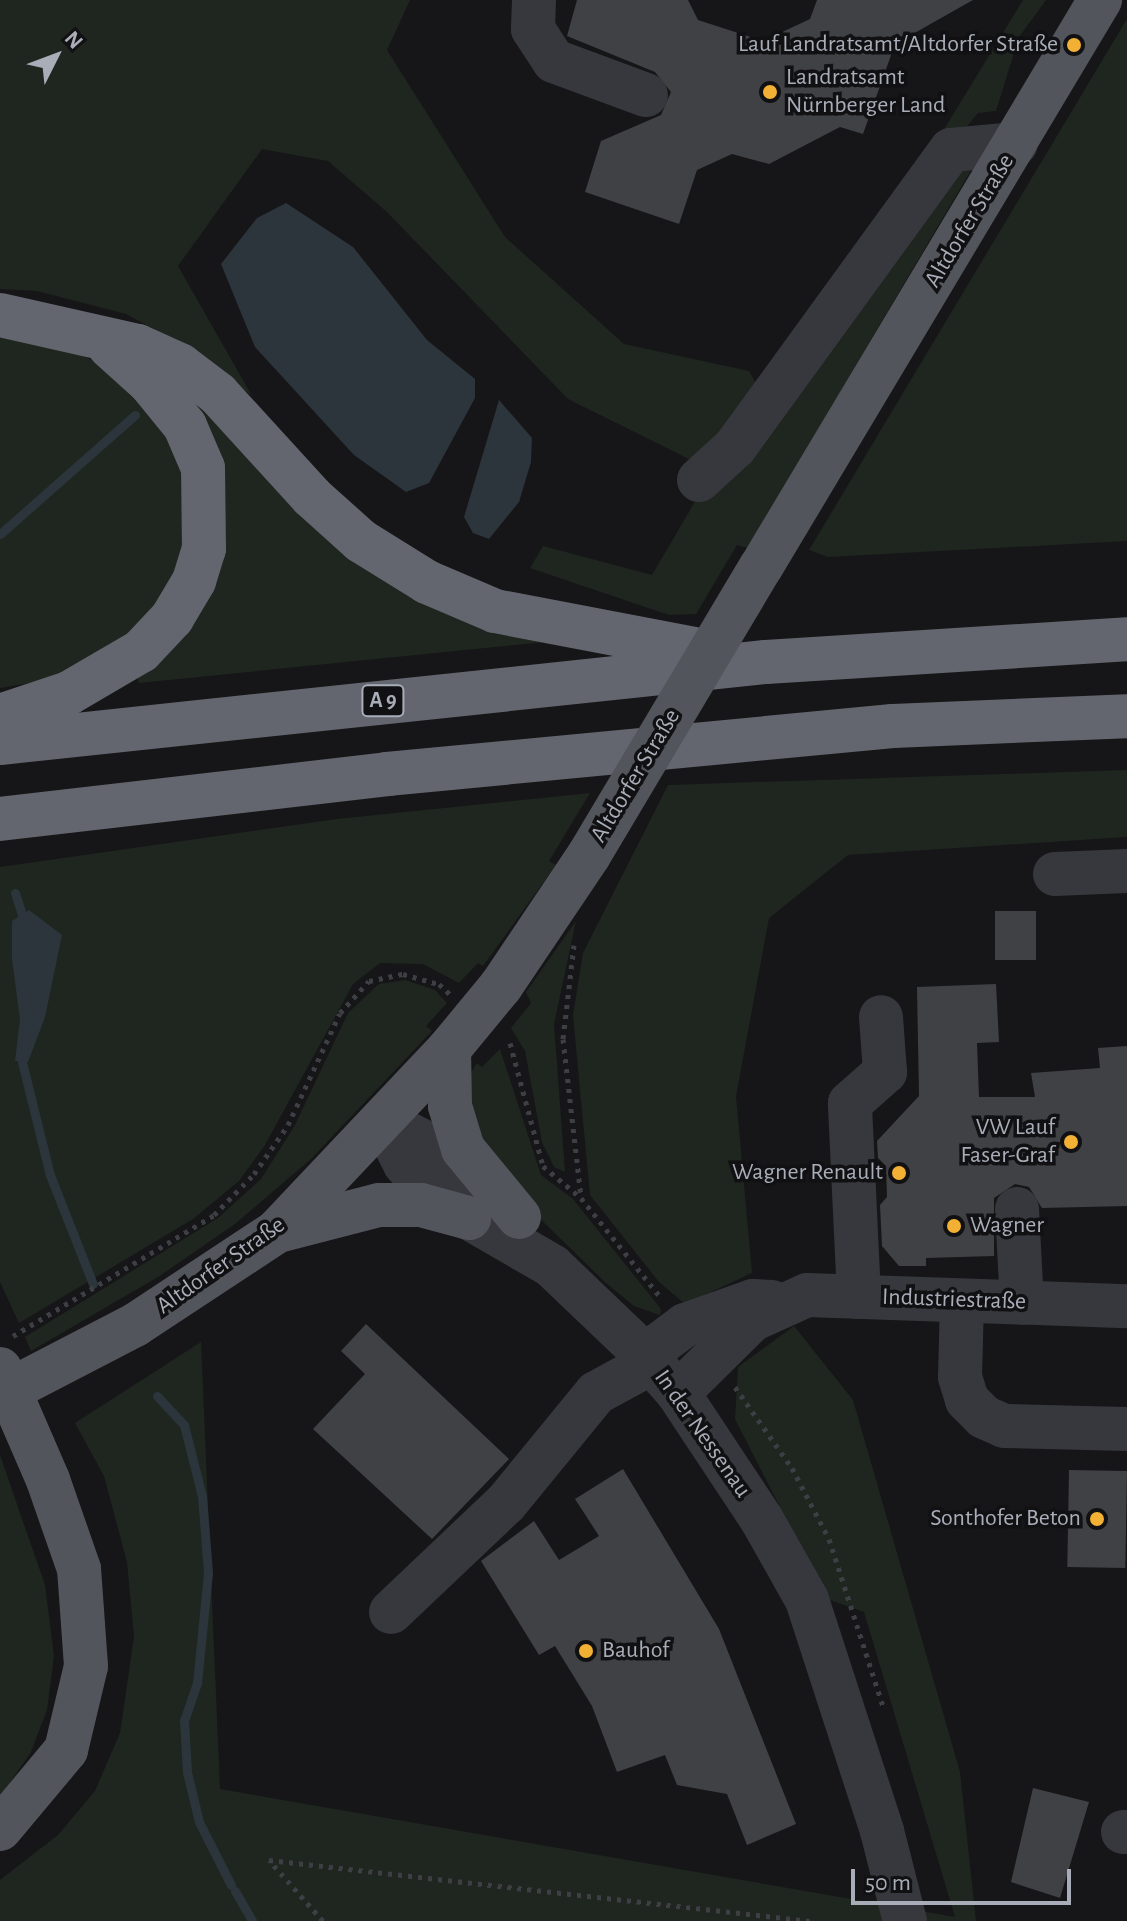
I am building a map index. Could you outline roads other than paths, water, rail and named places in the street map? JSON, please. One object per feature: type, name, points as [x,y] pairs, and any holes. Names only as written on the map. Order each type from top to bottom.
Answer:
[{"type":"highway","points":[[0,315],[138,346],[180,365],[218,394],[312,497],[361,541],[427,582],[495,611],[766,662]]},
{"type":"highway","points":[[0,716],[69,693],[141,651],[172,618],[194,581],[204,549],[203,468],[185,426],[150,383],[98,336]]},
{"type":"highway","name":"A 9","points":[[0,743],[766,662],[1127,639]]},
{"type":"highway","points":[[0,819],[387,774],[877,727],[1127,716]]},
{"type":"main road","name":"Altdorfer Straße","points":[[0,1395],[135,1325],[276,1232],[449,1049],[501,986],[589,855],[1100,0]]},
{"type":"main road","points":[[449,1049],[450,1106],[463,1149],[519,1217]]},
{"type":"main road","points":[[276,1232],[379,1205],[421,1205],[469,1218]]},
{"type":"main road","points":[[0,1369],[48,1480],[79,1569],[87,1623],[84,1679],[66,1750],[0,1829]]},
{"type":"street","points":[[534,0],[533,29],[554,61],[646,95]]},
{"type":"street","points":[[699,480],[735,447],[951,150],[1016,144]]},
{"type":"street","points":[[1055,874],[1127,871]]},
{"type":"street","points":[[859,1297],[850,1103],[885,1072],[881,1017]]},
{"type":"street","name":"In der Nessenau","points":[[383,1121],[426,1143],[519,1217],[552,1266],[658,1370],[798,1585],[835,1680],[905,1921]]},
{"type":"street","name":"In der Nessenau","points":[[383,1121],[405,1164],[469,1218],[552,1266]]},
{"type":"street","points":[[1017,1209],[1022,1303]]},
{"type":"street","name":"Industriestraße","points":[[658,1370],[782,1303],[807,1295],[1127,1306]]},
{"type":"street","name":"Industriestraße","points":[[658,1370],[685,1325],[753,1301],[782,1303]]},
{"type":"street","points":[[962,1301],[960,1377],[967,1400],[984,1417],[1004,1426],[1127,1429]]},
{"type":"street","points":[[391,1612],[506,1503],[596,1393],[658,1370]]},
{"type":"waterway","points":[[0,534],[135,415]]},
{"type":"waterway","points":[[15,893],[22,915]]},
{"type":"waterway","points":[[22,1062],[50,1175],[93,1284]]},
{"type":"waterway","points":[[157,1396],[184,1425],[202,1496],[208,1573],[197,1683],[184,1720],[187,1772],[199,1822],[231,1885]]},
{"type":"waterway","points":[[235,1891],[252,1921]]},
{"type":"place","name":"Lauf Landratsamt/Altdorfer Straße","points":[[1074,45]]},
{"type":"place","name":"Landratsamt Nürnberger Land","points":[[770,92]]},
{"type":"place","name":"VW Lauf Faser-Graf","points":[[1071,1142]]},
{"type":"place","name":"Wagner Renault","points":[[899,1173]]},
{"type":"place","name":"Wagner","points":[[954,1226]]},
{"type":"place","name":"Sonthofer Beton","points":[[1097,1519]]},
{"type":"place","name":"Bauhof","points":[[586,1651]]}]
